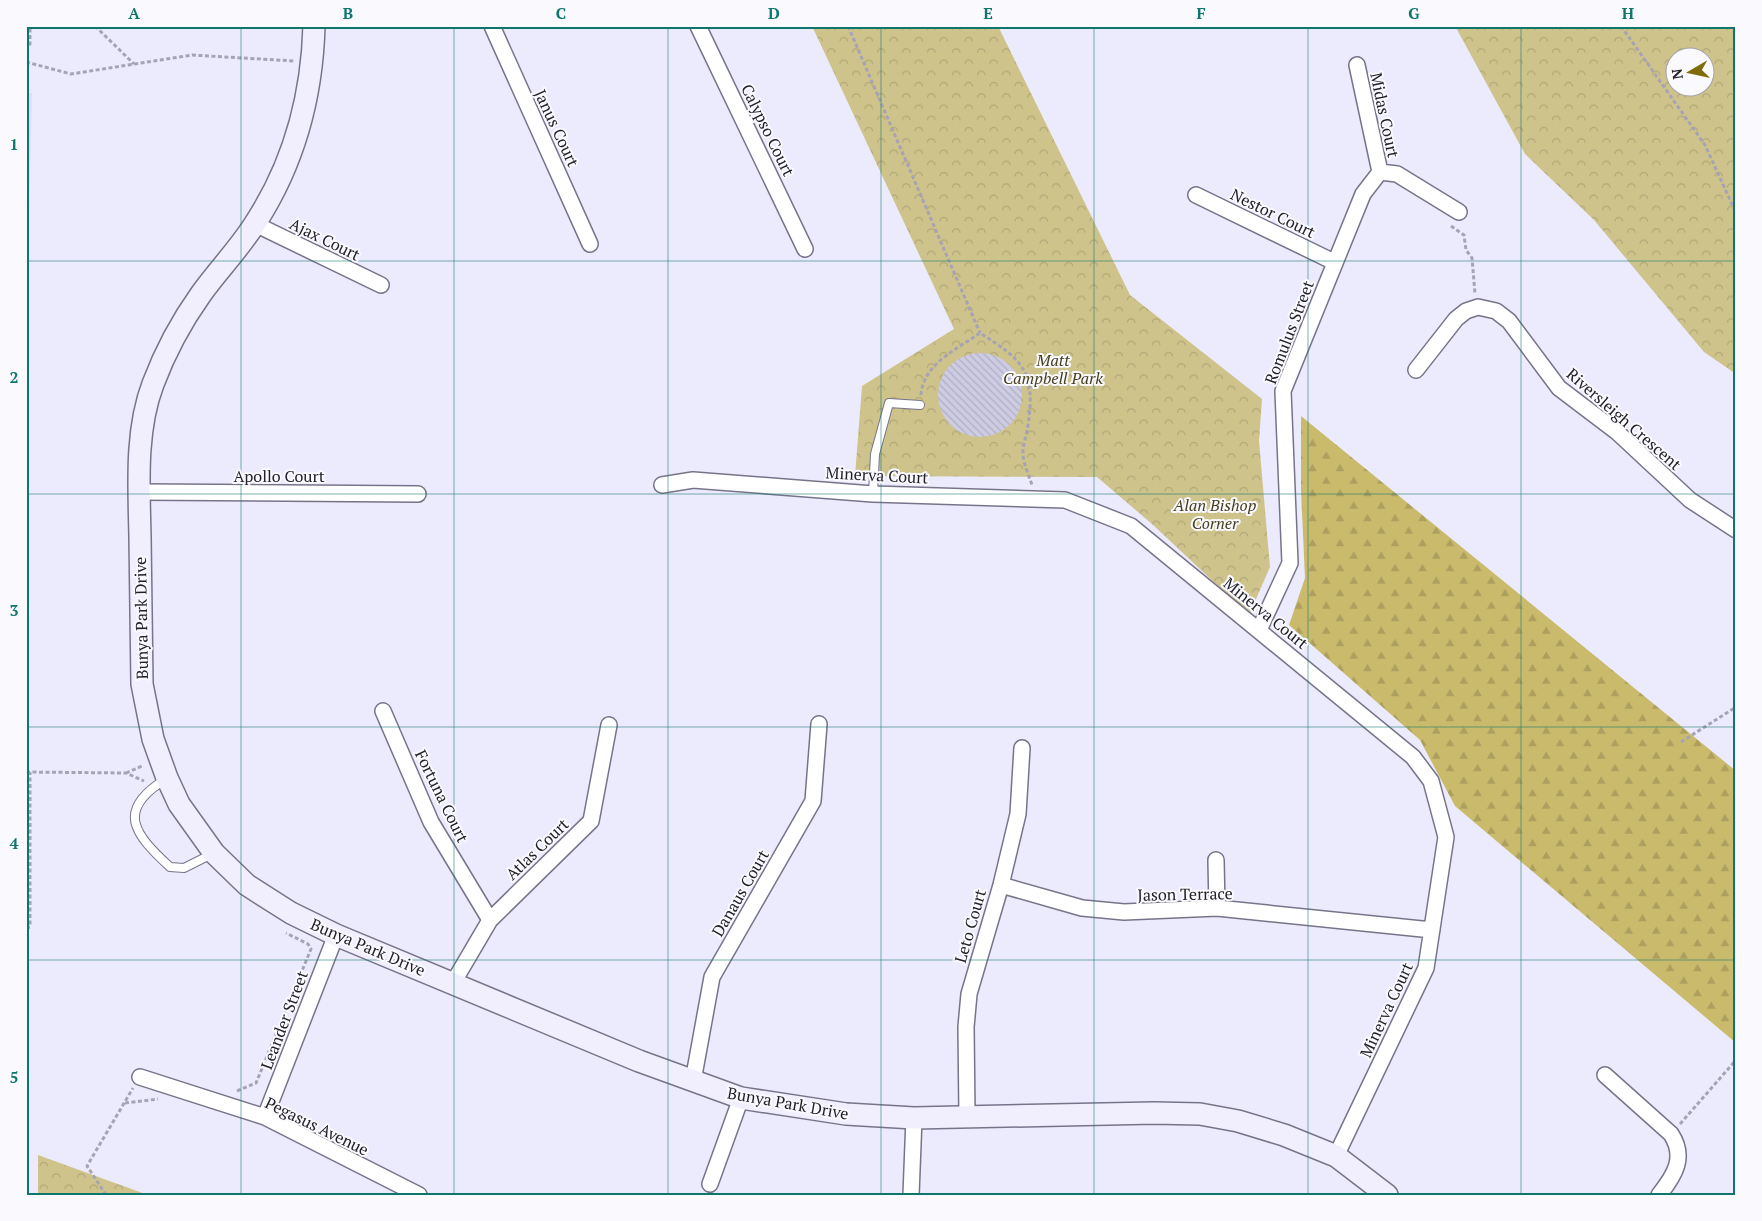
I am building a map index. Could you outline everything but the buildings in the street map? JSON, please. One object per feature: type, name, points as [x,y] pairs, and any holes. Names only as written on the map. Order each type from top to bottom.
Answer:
[{"type":"street","name":"Bunya Park Drive","points":[[314,26],[312,63],[305,107],[293,150],[275,191],[255,224],[200,294],[167,350],[152,386],[142,428],[139,492],[142,684],[153,739],[167,778],[179,804],[214,854],[247,885],[268,899],[336,935],[639,1061],[741,1098],[846,1114],[914,1118],[1200,1114],[1238,1121],[1284,1135],[1336,1156],[1387,1195]]},
{"type":"street","name":"Janus Court","points":[[492,26],[590,244]]},
{"type":"street","name":"Calypso Court","points":[[698,26],[805,249]]},
{"type":"street","name":"Midas Court","points":[[1357,65],[1380,172]]},
{"type":"street","points":[[1380,172],[1397,174],[1459,212]]},
{"type":"street","name":"Romulus Street","points":[[1259,630],[1290,564],[1283,391],[1363,194],[1380,172]]},
{"type":"street","name":"Nestor Court","points":[[1196,195],[1334,262]]},
{"type":"street","name":"Ajax Court","points":[[255,224],[381,286]]},
{"type":"street","points":[[1416,370],[1456,319],[1466,311],[1478,307]]},
{"type":"street","name":"Riversleigh Crescent","points":[[1478,307],[1496,311],[1509,321],[1559,388],[1617,432],[1690,500],[1736,530]]},
{"type":"street","name":"Minerva Court","points":[[662,485],[693,480],[873,494],[1036,497],[1065,500],[1132,526],[1413,757],[1431,781],[1446,836],[1426,968],[1336,1156]]},
{"type":"street","name":"Apollo Court","points":[[139,492],[418,494]]},
{"type":"street","name":"Fortuna Court","points":[[382,711],[431,822],[490,920]]},
{"type":"street","name":"Danaus Court","points":[[692,1081],[712,977],[813,801],[819,724]]},
{"type":"street","name":"Atlas Court","points":[[453,983],[490,920],[591,821],[609,725]]},
{"type":"street","name":"Leto Court","points":[[967,1116],[966,1027],[969,994],[1001,885],[1018,814],[1022,748]]},
{"type":"street","points":[[1216,860],[1217,908]]},
{"type":"street","name":"Jason Terrace","points":[[1001,885],[1082,908],[1124,912],[1217,908],[1432,930]]},
{"type":"street","name":"Leander Street","points":[[265,1117],[336,935]]},
{"type":"street","points":[[1605,1075],[1671,1134],[1678,1144],[1680,1155],[1671,1180],[1659,1195]]},
{"type":"street","name":"Pegasus Avenue","points":[[140,1077],[265,1117],[420,1195]]},
{"type":"street","points":[[710,1184],[741,1098]]},
{"type":"street","points":[[911,1195],[914,1118]]},
{"type":"lane","points":[[873,494],[875,454],[889,403],[920,405]]},
{"type":"lane","points":[[167,778],[150,789],[140,800],[134,812],[136,827],[152,850],[170,867],[184,868],[214,854]]},
{"type":"path","points":[[26,52],[30,44],[30,26]]},
{"type":"path","points":[[95,26],[135,64]]},
{"type":"path","points":[[848,26],[980,333],[1005,349],[1019,361],[1028,377],[1031,399],[1023,455],[1036,497]]},
{"type":"path","points":[[1622,26],[1705,145],[1736,214]]},
{"type":"path","points":[[26,62],[71,74],[192,55],[294,61]]},
{"type":"path","points":[[1459,212],[1452,226],[1464,235],[1466,250],[1472,258],[1473,287],[1478,307]]},
{"type":"path","points":[[920,405],[921,386],[936,362],[980,333]]},
{"type":"path","points":[[1681,742],[1736,707]]},
{"type":"path","points":[[126,773],[142,766]]},
{"type":"path","points":[[26,928],[30,927],[28,772],[126,773],[144,781]]},
{"type":"path","points":[[237,1092],[256,1083],[311,949],[308,944],[284,931]]},
{"type":"path","points":[[1671,1134],[1736,1060]]},
{"type":"path","points":[[106,1195],[87,1166],[140,1077]]},
{"type":"shaded area","points":[[26,93],[32,93],[26,346]]},
{"type":"green space","name":"Matt Campbell Park","points":[[812,26],[998,26],[1130,295],[1262,399],[1259,441],[1270,567],[1249,615],[1152,524],[1097,477],[855,476],[862,386],[954,329]]},
{"type":"green space","points":[[1455,26],[1736,26],[1736,374],[1704,352],[1594,220],[1525,154]]},
{"type":"green space","points":[[1301,416],[1736,771],[1736,1043],[1455,806],[1420,740],[1289,625],[1305,578],[1301,491]]},
{"type":"green space","points":[[38,1155],[148,1195],[38,1195]]},
{"type":"park label","name":"Alan Bishop Corner","points":[[1215,514]]}]
